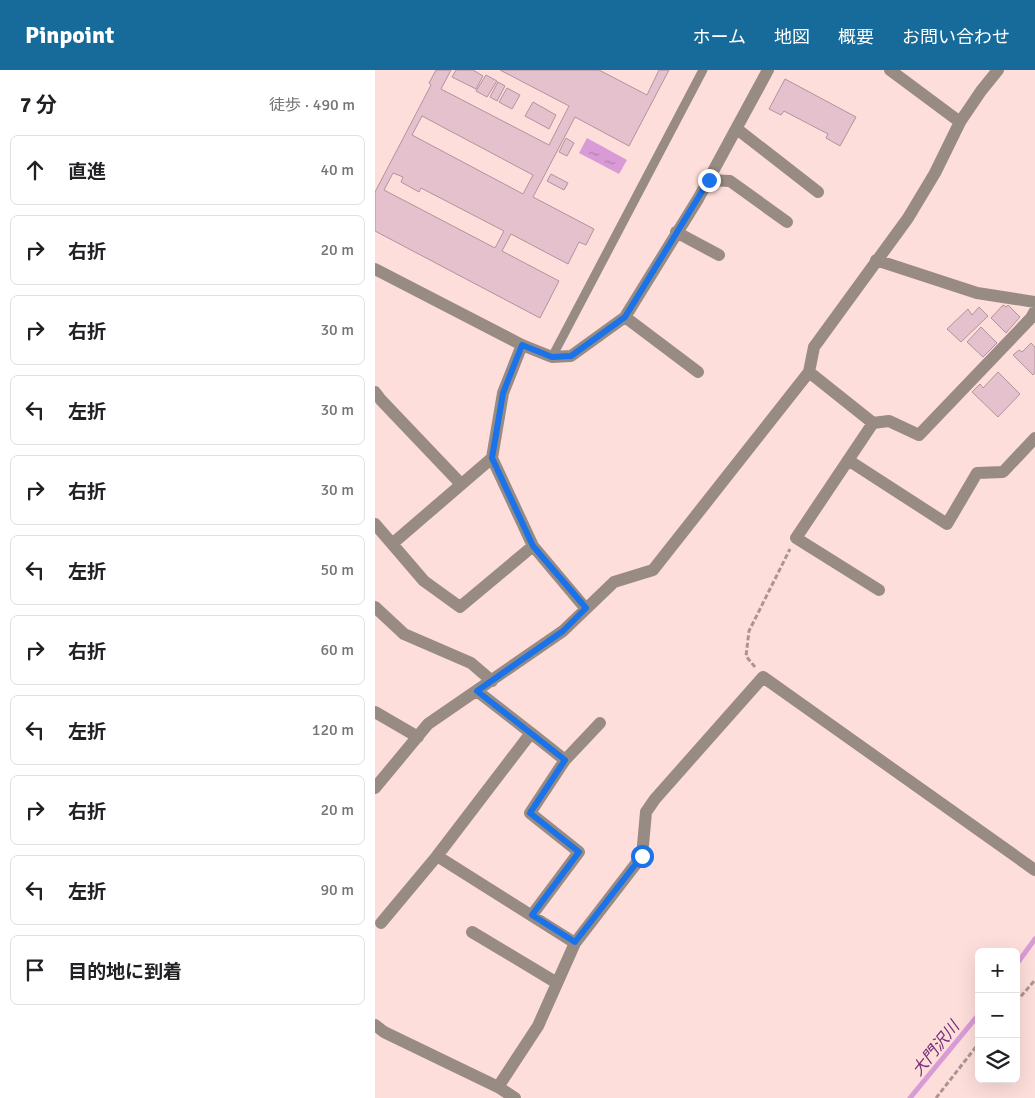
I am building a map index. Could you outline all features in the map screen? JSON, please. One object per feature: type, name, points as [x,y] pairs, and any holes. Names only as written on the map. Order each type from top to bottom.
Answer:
[{"type":"street","points":[[375,269],[522,345],[552,357],[571,356],[625,317],[709,180],[768,70]]},
{"type":"street","points":[[891,70],[960,122]]},
{"type":"street","points":[[375,788],[428,724],[563,631],[614,582],[653,570],[809,372],[814,347],[908,218],[935,173],[960,122],[998,70]]},
{"type":"street","points":[[737,129],[818,192]]},
{"type":"street","points":[[709,180],[730,181],[787,222]]},
{"type":"street","points":[[676,232],[719,256]]},
{"type":"street","points":[[876,260],[977,293],[1035,302]]},
{"type":"street","points":[[879,590],[796,538],[873,423],[889,420],[919,435],[1031,318],[1035,311]]},
{"type":"street","points":[[625,317],[698,372]]},
{"type":"street","points":[[522,345],[503,393],[492,458],[533,546],[586,608]]},
{"type":"street","points":[[809,372],[873,423]]},
{"type":"street","points":[[375,392],[461,484]]},
{"type":"street","points":[[848,460],[947,524],[977,473],[1003,472],[1035,438]]},
{"type":"street","points":[[392,544],[492,458]]},
{"type":"street","points":[[375,524],[425,581],[460,607],[533,546]]},
{"type":"street","points":[[375,607],[404,634],[471,663],[492,681]]},
{"type":"street","points":[[498,1087],[538,1026],[575,942],[642,856],[646,812],[655,799],[763,677],[1035,870]]},
{"type":"street","points":[[477,691],[565,760]]},
{"type":"street","points":[[375,712],[418,738]]},
{"type":"street","points":[[532,915],[579,852],[530,813],[565,760],[600,723]]},
{"type":"street","points":[[381,923],[437,856],[531,733]]},
{"type":"street","points":[[437,856],[575,942]]},
{"type":"street","points":[[472,932],[557,983]]},
{"type":"street","points":[[375,1025],[384,1032],[498,1087],[515,1098]]},
{"type":"lane","points":[[552,357],[703,70]]},
{"type":"path","points":[[763,677],[746,656],[749,631],[796,538]]},
{"type":"path","points":[[1020,997],[1035,980]]},
{"type":"path","points":[[936,1098],[975,1048]]},
{"type":"water","points":[[587,138],[627,160],[619,174],[579,153]]},
{"type":"building","points":[[436,70],[451,70],[441,89],[549,145],[569,106],[500,70],[599,70],[647,95],[659,70],[669,70],[629,146],[575,117],[533,197],[594,229],[586,245],[579,242],[568,264],[511,234],[502,251],[559,281],[540,318],[375,231],[375,192],[431,85],[429,83]],"holes":[[[422,116],[533,175],[523,194],[412,135]],[[393,173],[403,177],[401,182],[419,192],[421,188],[504,231],[495,248],[384,190]]]},
{"type":"building","points":[[456,70],[473,70],[483,76],[476,89],[452,77]]},
{"type":"building","points":[[486,75],[497,81],[487,97],[476,91]]},
{"type":"building","points":[[785,79],[856,117],[840,146],[826,138],[828,134],[784,111],[781,115],[769,109]]},
{"type":"building","points":[[498,82],[505,86],[497,101],[490,97]]},
{"type":"building","points":[[507,88],[520,95],[512,109],[499,102]]},
{"type":"building","points":[[533,102],[556,115],[549,129],[525,116]]},
{"type":"building","points":[[566,138],[574,143],[567,156],[559,152]]},
{"type":"building","points":[[551,174],[568,183],[564,190],[547,181]]},
{"type":"building","points":[[1003,305],[1006,307],[1008,305],[1020,317],[1006,333],[991,318]]},
{"type":"building","points":[[979,307],[988,316],[961,342],[947,329],[968,309],[972,315]]},
{"type":"building","points":[[981,327],[997,343],[983,357],[967,342]]},
{"type":"building","points":[[1031,343],[1035,347],[1035,373],[1033,375],[1013,355],[1019,350],[1022,352]]},
{"type":"building","points":[[998,372],[1020,394],[998,417],[972,392],[980,384],[983,388]]},
{"type":"waterway","name":"大門沢川","points":[[1020,960],[1035,939]]},
{"type":"waterway","name":"大門沢川","points":[[910,1098],[975,1019]]},
{"type":"route","points":[[642,856],[575,942],[532,915],[579,852],[530,813],[565,760],[477,691],[563,631],[586,608],[533,546],[492,458],[503,393],[522,345],[552,357],[571,356],[625,317],[709,180]]}]
